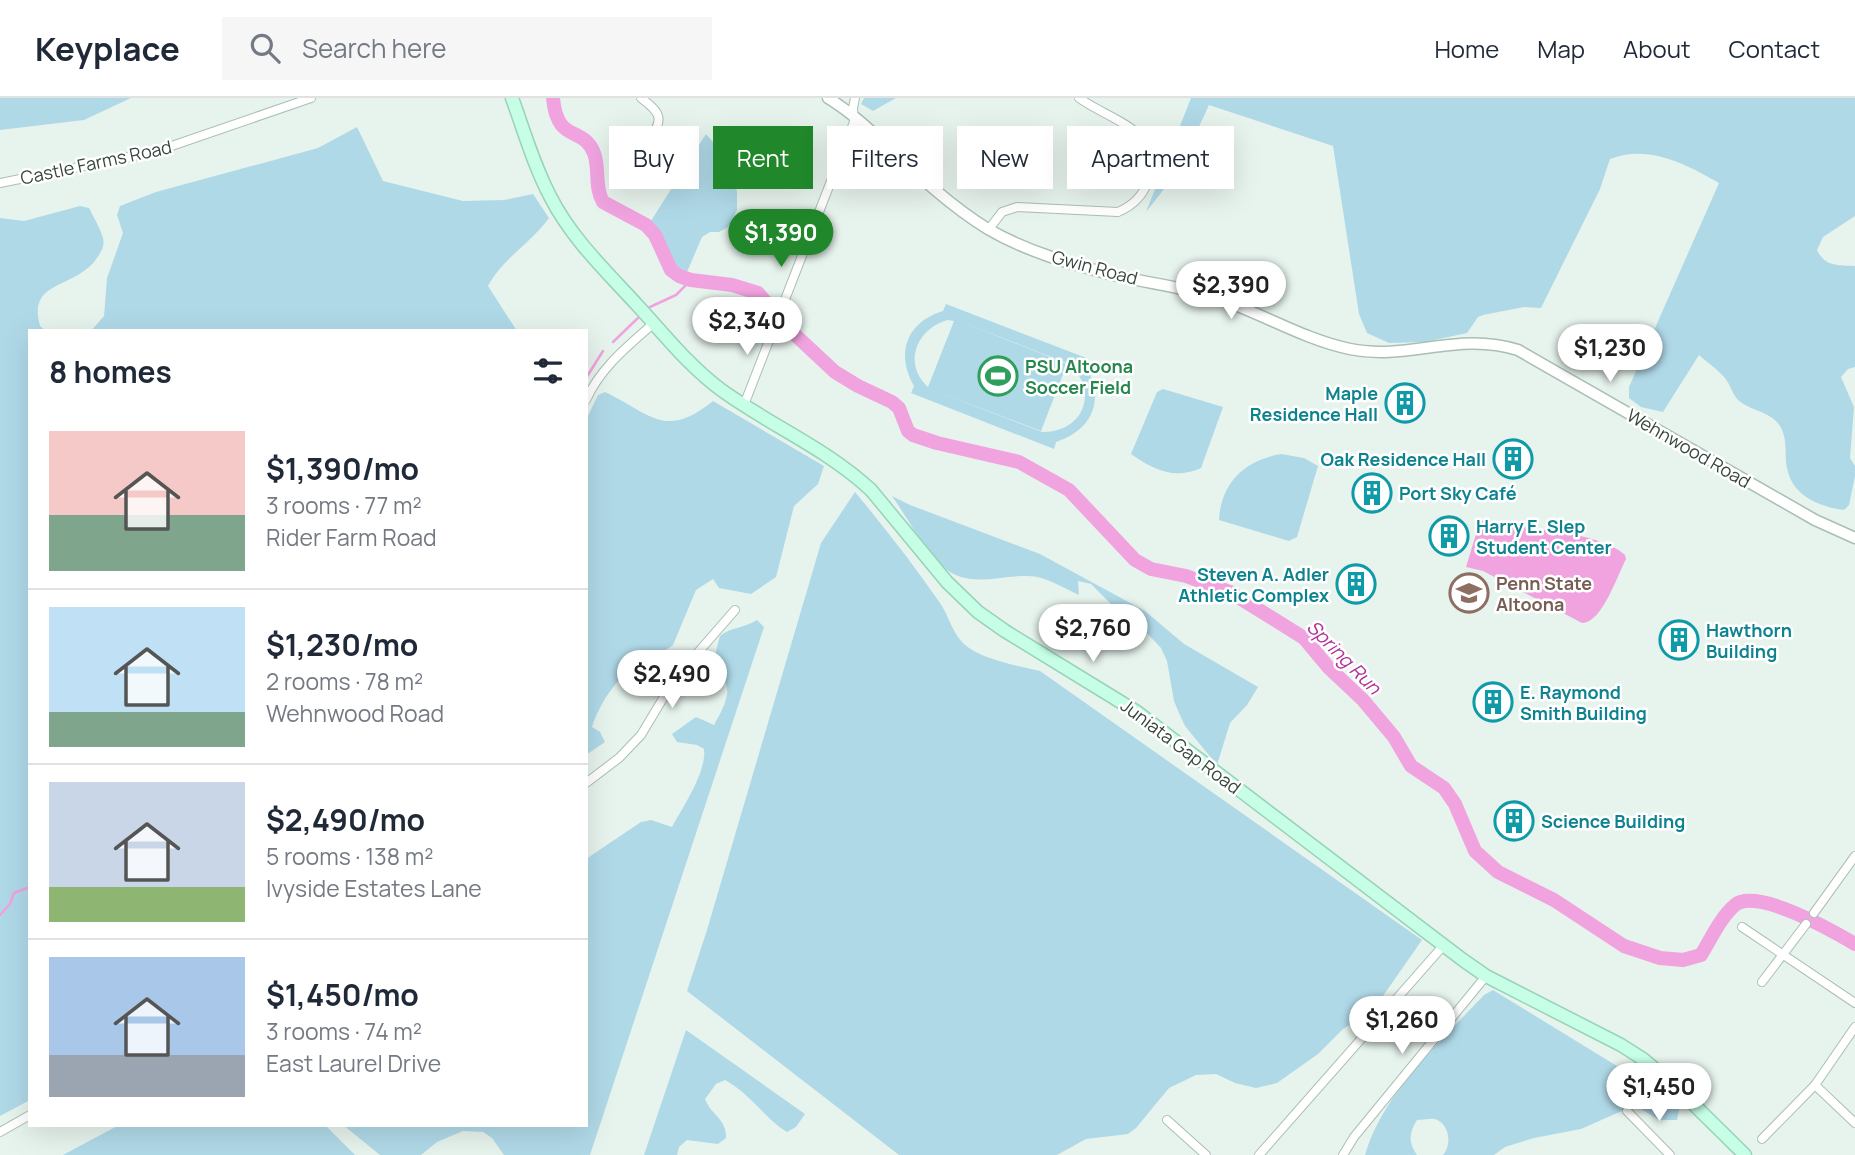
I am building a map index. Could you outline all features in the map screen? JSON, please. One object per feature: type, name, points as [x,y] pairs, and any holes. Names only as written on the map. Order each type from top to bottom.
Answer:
[{"type":"main road","name":"Juniata Gap Road","points":[[512,98],[540,174],[559,211],[580,242],[702,374],[744,405],[830,457],[856,476],[880,500],[947,582],[984,616],[1137,712],[1486,976],[1643,1059],[1745,1155]]},
{"type":"street","name":"Castle Farms Road","points":[[0,183],[157,151],[311,98]]},
{"type":"street","points":[[641,98],[655,109],[660,118],[659,126]]},
{"type":"street","name":"Gwin Road","points":[[828,98],[854,116],[920,176],[989,229],[1026,247],[1084,267],[1216,298],[1349,349],[1388,352],[1460,342],[1485,342]]},
{"type":"street","points":[[744,405],[854,122],[855,98]]},
{"type":"street","points":[[989,229],[1002,212],[1017,207],[1118,212],[1132,204],[1146,189],[1153,160],[1148,143],[1135,131],[1079,98]]},
{"type":"street","points":[[588,396],[607,366],[654,323]]},
{"type":"street","name":"Wehnwood Road","points":[[1485,342],[1518,351],[1815,520],[1855,538]]},
{"type":"street","points":[[588,781],[619,758],[641,735],[664,695],[734,610]]},
{"type":"street","points":[[1814,913],[1855,856]]},
{"type":"street","points":[[1762,982],[1805,924]]},
{"type":"street","points":[[1742,927],[1855,1003]]},
{"type":"street","points":[[1259,1155],[1443,946]]},
{"type":"street","points":[[1343,1155],[1486,976]]},
{"type":"street","points":[[1762,1139],[1815,1085],[1855,1027]]},
{"type":"street","points":[[1815,1085],[1855,1123]]},
{"type":"street","points":[[1627,1111],[1670,1155]]},
{"type":"street","points":[[0,1132],[28,1116]]},
{"type":"street","points":[[1167,1120],[1206,1155]]},
{"type":"shaded area","points":[[0,98],[131,98],[84,120],[0,130]]},
{"type":"shaded area","points":[[864,98],[896,98],[873,111],[861,104]]},
{"type":"shaded area","points":[[1191,98],[1855,98],[1855,216],[1823,237],[1817,250],[1828,262],[1855,266],[1855,367],[1848,369],[1841,377],[1854,407],[1850,458],[1855,466],[1855,476],[1849,505],[1844,510],[1835,508],[1817,503],[1801,493],[1790,478],[1780,426],[1772,418],[1738,400],[1724,377],[1699,355],[1663,412],[1641,407],[1629,398],[1629,387],[1719,183],[1666,158],[1638,154],[1610,159],[1600,189],[1541,308],[1524,307],[1483,315],[1478,317],[1467,333],[1425,342],[1389,343],[1367,333],[1359,314],[1333,146],[1209,105],[1199,126],[1180,126]]},
{"type":"shaded area","points":[[357,127],[383,181],[463,201],[504,200],[533,194],[549,218],[501,268],[488,286],[516,329],[93,329],[104,316],[107,278],[123,233],[117,215],[120,206],[156,192],[318,148]]},
{"type":"shaded area","points":[[706,134],[713,142],[713,189],[736,189],[737,210],[728,227],[702,237],[687,272],[677,272],[656,244],[649,224],[671,189],[699,189],[699,145]]},
{"type":"shaded area","points":[[1155,189],[1164,189],[1146,212]]},
{"type":"shaded area","points":[[80,206],[89,208],[99,227],[103,244],[97,258],[88,268],[55,286],[40,300],[38,311],[40,326],[44,329],[28,329],[28,1101],[0,1116],[0,218],[24,221]]},
{"type":"shaded area","name":"PSU Altoona Soccer Field","points":[[946,304],[1089,359],[1086,366],[1095,391],[1095,402],[1087,422],[1069,437],[1056,442],[1054,449],[911,393],[914,386],[905,362],[908,340],[921,323],[943,311]],"holes":[[[948,320],[954,321],[928,387],[916,368],[917,348],[928,331]],[[957,320],[1069,364],[1084,386],[1085,398],[1077,418],[1068,426],[1042,432],[930,389],[1041,431],[1067,364]]]},
{"type":"shaded area","points":[[1163,389],[1223,407],[1201,468],[1182,473],[1164,472],[1131,454],[1157,392]]},
{"type":"shaded area","points":[[605,392],[647,415],[670,421],[696,413],[713,401],[824,466],[818,484],[794,506],[776,577],[751,594],[719,588],[713,579],[696,590],[673,645],[638,663],[606,697],[592,727],[600,732],[605,742],[588,754],[588,416],[598,395]]},
{"type":"shaded area","points":[[1281,454],[1304,458],[1318,466],[1297,537],[1289,541],[1219,520],[1224,494],[1237,475],[1256,462]]},
{"type":"shaded area","points":[[855,492],[930,589],[964,644],[989,658],[1040,671],[1422,940],[1376,1006],[1342,1030],[1318,1054],[1277,1083],[1256,1088],[1235,1083],[1216,1074],[1196,1075],[1169,1088],[1128,1134],[1086,1139],[1057,1155],[899,1155],[687,991],[821,543]]},
{"type":"shaded area","points":[[892,496],[1040,554],[1145,611],[1184,644],[1258,687],[1247,705],[1230,723],[1217,765],[1185,726],[1174,701],[1167,661],[1161,648],[1091,584],[1078,581],[1079,595],[1048,580],[1035,577],[974,579],[953,574],[930,552]]},
{"type":"shaded area","points":[[1480,521],[1590,538],[1616,548],[1626,559],[1602,607],[1589,621],[1582,623],[1483,571],[1466,567]]},
{"type":"shaded area","points":[[757,620],[764,627],[590,1155],[504,1155],[492,1138],[483,1132],[463,1131],[437,1142],[421,1155],[380,1155],[345,1127],[588,1127],[588,858],[641,822],[651,820],[672,827],[698,778],[704,749],[697,745],[677,742],[672,734],[696,717],[714,725],[727,694],[726,684],[716,660],[720,636]]},
{"type":"shaded area","points":[[1493,990],[1674,1101],[1679,1110],[1677,1120],[1659,1120],[1634,1105],[1627,1111],[1581,1129],[1534,1138],[1505,1147],[1494,1155],[1443,1155],[1448,1146],[1444,1125],[1435,1119],[1417,1120],[1411,1138],[1417,1155],[1365,1155],[1385,1110],[1399,1089],[1484,995]]},
{"type":"shaded area","points":[[686,1030],[805,1114],[796,1127],[787,1132],[725,1080],[716,1084],[705,1099],[724,1126],[726,1138],[718,1144],[687,1140],[679,1147],[677,1155],[644,1155]]},
{"type":"shaded area","points":[[115,1127],[327,1127],[355,1155],[63,1155]]},
{"type":"waterway","name":"Spring Run","points":[[553,98],[560,122],[584,139],[594,153],[603,202],[646,225],[655,235],[671,270],[691,280],[732,285],[758,293],[791,331],[835,372],[899,408],[908,431],[913,435],[1019,462],[1069,490],[1135,560],[1151,569],[1186,576],[1230,592],[1304,638],[1394,737],[1411,766],[1444,788],[1455,804],[1475,851],[1498,872],[1554,900],[1624,946],[1660,958],[1683,960],[1701,955],[1725,916],[1735,905],[1745,901],[1760,902],[1795,913],[1855,944]]},
{"type":"waterway","points":[[650,307],[676,295],[691,280]]},
{"type":"waterway","points":[[613,342],[638,318]]},
{"type":"waterway","points":[[588,375],[603,351]]},
{"type":"waterway","points":[[0,915],[10,904],[14,893],[28,888]]},
{"type":"place","name":"PSU Altoona Soccer Field","points":[[998,376]]},
{"type":"place","name":"Maple Residence Hall","points":[[1405,403]]},
{"type":"place","name":"Oak Residence Hall","points":[[1513,459]]},
{"type":"place","name":"Port Sky Café","points":[[1372,493]]},
{"type":"place","name":"Harry E. Slep Student Center","points":[[1449,536]]},
{"type":"place","name":"Steven A. Adler Athletic Complex","points":[[1356,584]]},
{"type":"place","name":"Penn State Altoona","points":[[1469,593]]},
{"type":"place","name":"Hawthorn Building","points":[[1679,640]]},
{"type":"place","name":"E. Raymond Smith Building","points":[[1493,702]]},
{"type":"place","name":"Science Building","points":[[1514,821]]}]
